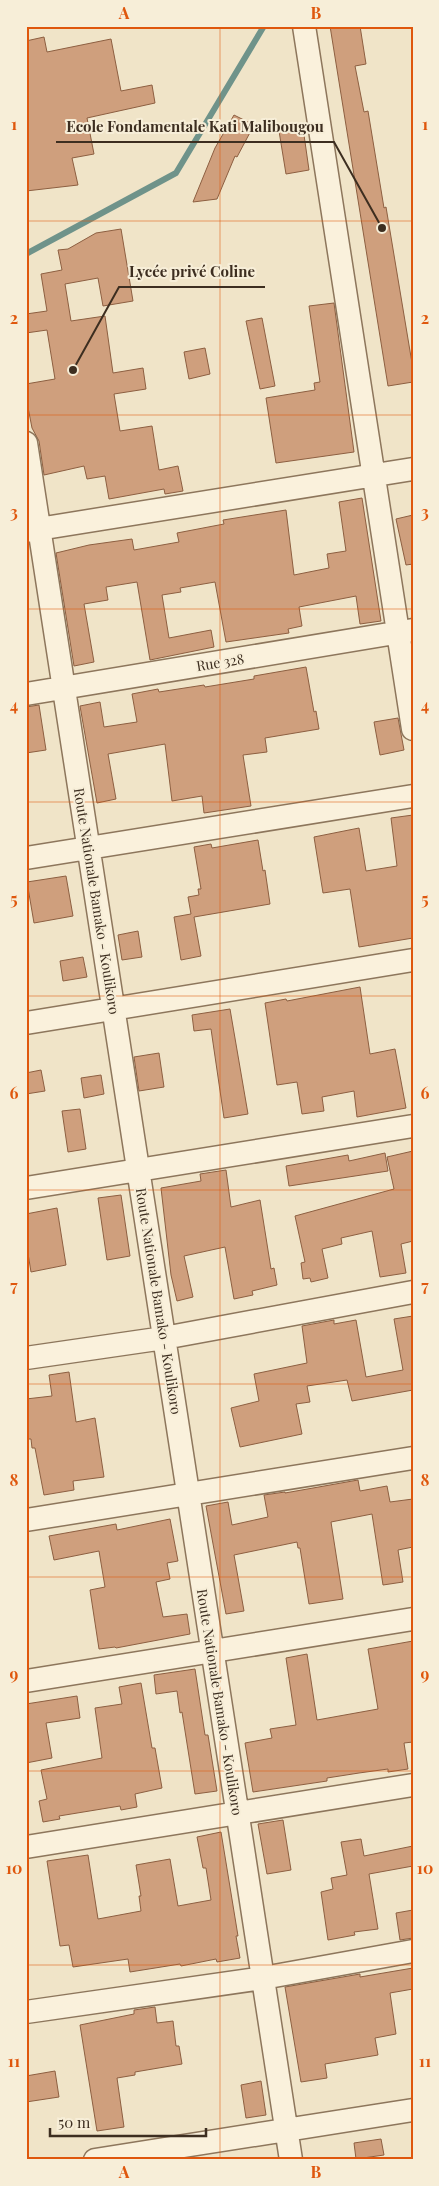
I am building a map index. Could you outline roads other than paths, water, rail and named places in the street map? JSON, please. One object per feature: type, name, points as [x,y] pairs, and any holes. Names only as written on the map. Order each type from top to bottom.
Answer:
[{"type":"street","points":[[304,26],[373,475],[405,631],[413,729]]},
{"type":"street","name":"Route Nationale Bamako - Koulikoro","points":[[26,443],[33,530],[64,687],[291,2160]]},
{"type":"street","points":[[33,530],[413,469]]},
{"type":"street","name":"Rue 328","points":[[26,694],[405,631]]},
{"type":"street","points":[[26,858],[413,796]]},
{"type":"street","points":[[26,1023],[413,960]]},
{"type":"street","points":[[26,1188],[413,1126]]},
{"type":"street","points":[[26,1358],[164,1338],[413,1292]]},
{"type":"street","points":[[26,1520],[413,1458]]},
{"type":"street","points":[[26,1681],[413,1619]]},
{"type":"street","points":[[26,1847],[413,1786]]},
{"type":"street","points":[[26,2012],[263,1978],[413,1951]]},
{"type":"street","points":[[95,2160],[413,2110]]},
{"type":"waterway","points":[[26,254],[176,173],[264,26]]},
{"type":"place","name":"Ecole Fondamentale Kati Malibougou","points":[[382,228]]},
{"type":"place","name":"Lycée privé Coline","points":[[73,370]]}]
